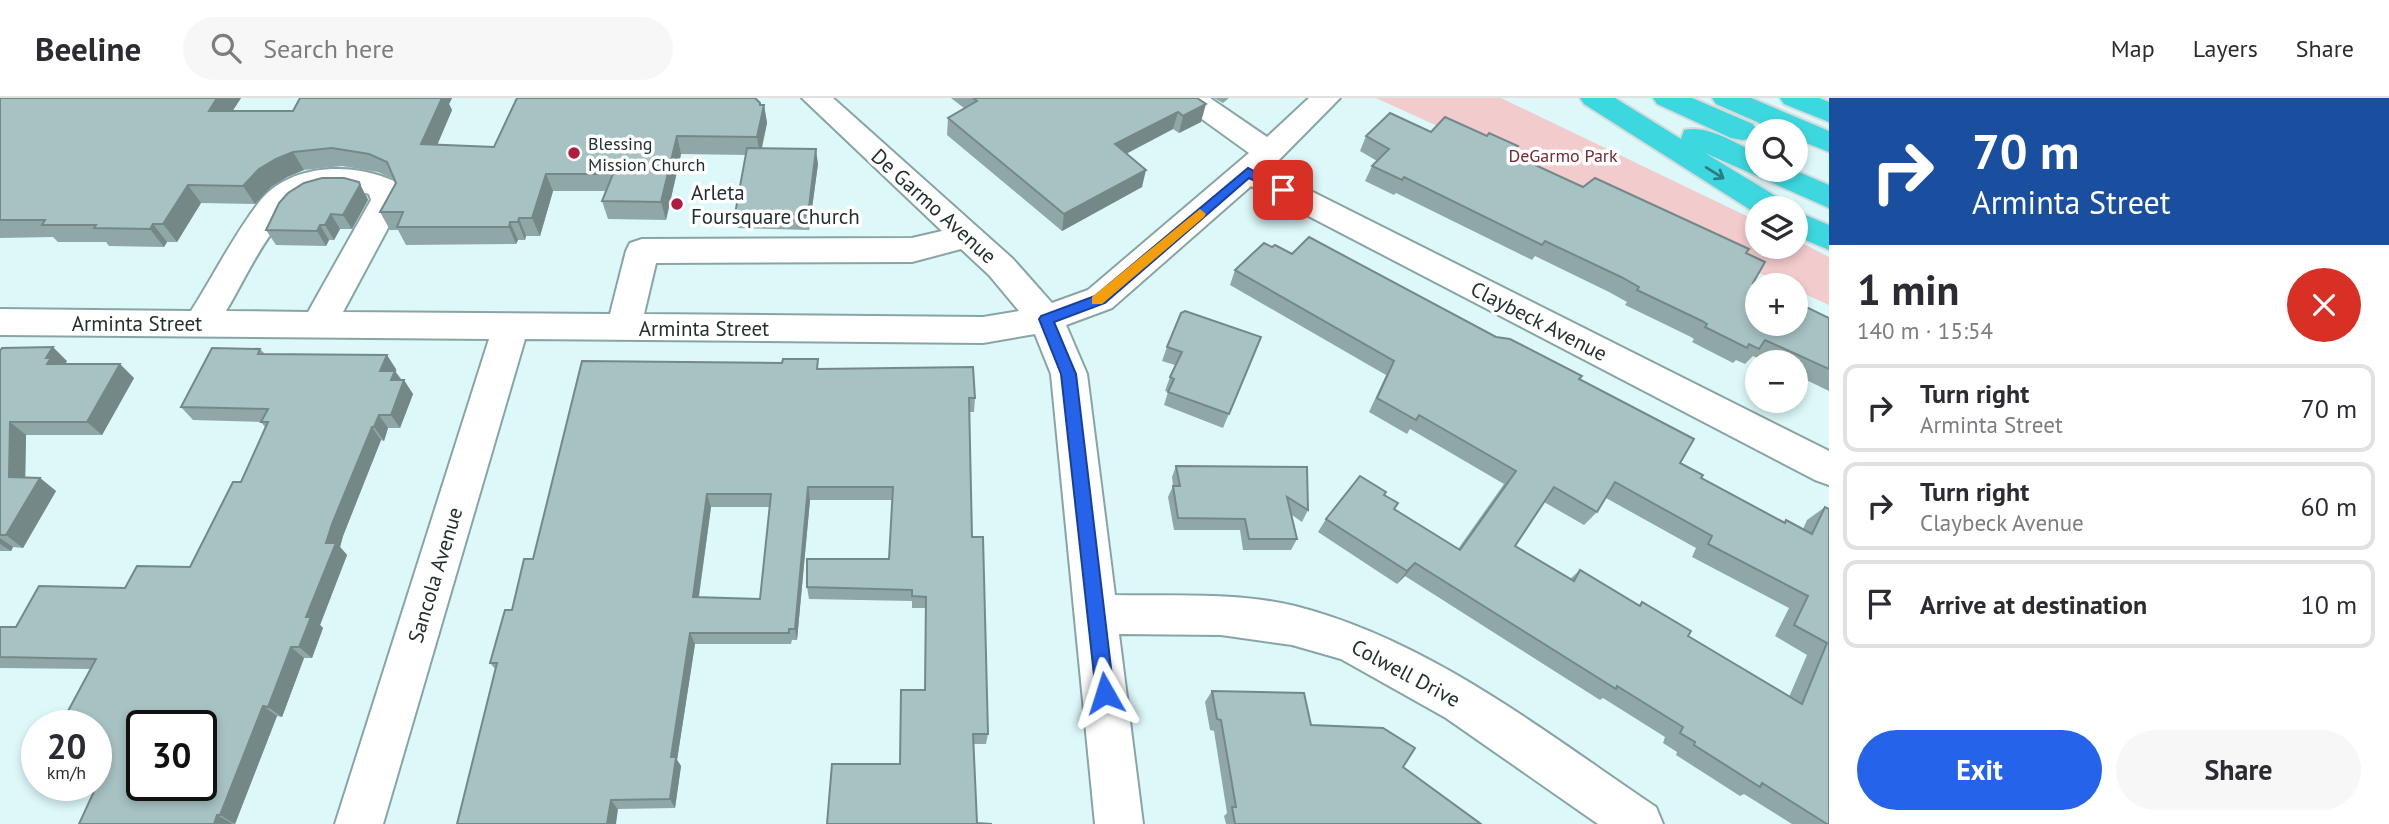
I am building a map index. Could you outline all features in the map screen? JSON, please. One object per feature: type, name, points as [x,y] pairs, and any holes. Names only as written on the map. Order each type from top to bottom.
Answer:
[{"type":"highway","points":[[1594,98],[1752,196]]},
{"type":"highway","points":[[1604,98],[1745,160]]},
{"type":"highway","points":[[1667,98],[1745,132]]},
{"type":"highway","points":[[1726,98],[1829,142]]},
{"type":"highway","points":[[1794,98],[1829,113]]},
{"type":"highway","points":[[1808,159],[1829,169]]},
{"type":"highway","points":[[1795,182],[1829,197]]},
{"type":"highway","points":[[1808,228],[1829,239]]},
{"type":"street","name":"De Garmo Avenue","points":[[816,98],[1002,267],[1046,319],[1069,374],[1119,824]]},
{"type":"street","name":"Claybeck Avenue","points":[[1191,98],[1259,163],[1829,469]]},
{"type":"street","name":"Arminta Street","points":[[0,322],[983,330],[1046,319],[1100,299],[1259,163],[1326,98]]},
{"type":"street","points":[[201,324],[272,207],[297,188],[322,181],[370,180],[383,188],[387,200],[318,325]]},
{"type":"street","points":[[624,327],[642,251],[912,250],[966,236]]},
{"type":"street","name":"Sancola Avenue","points":[[359,824],[511,326]]},
{"type":"street","name":"Colwell Drive","points":[[1096,614],[1221,616],[1292,625],[1351,642],[1462,703],[1640,824]]},
{"type":"green space","name":"DeGarmo Park","points":[[1376,98],[1501,98],[1745,215],[1745,259],[1808,259],[1808,246],[1829,257],[1829,305],[1808,295],[1808,273],[1760,273]]},
{"type":"building","points":[[0,98],[217,98],[209,111],[293,111],[300,98],[442,98],[421,144],[494,147],[517,98],[755,98],[760,105],[764,105],[757,137],[677,136],[661,202],[602,201],[613,174],[546,174],[532,218],[519,218],[518,222],[510,222],[509,227],[397,227],[403,212],[380,212],[396,183],[387,162],[369,154],[332,148],[293,152],[276,159],[259,169],[243,186],[188,185],[163,224],[153,224],[150,229],[42,225],[45,220],[0,220]]},
{"type":"building","points":[[973,98],[1197,98],[1206,104],[1183,116],[1178,112],[1115,144],[1146,170],[1064,214],[948,118],[977,101]]},
{"type":"building","points":[[1390,113],[1431,132],[1445,117],[1487,136],[1489,133],[1518,146],[1511,154],[1583,187],[1595,178],[1745,247],[1745,259],[1765,262],[1759,273],[1745,273],[1745,336],[1808,336],[1808,308],[1829,318],[1829,369],[1808,359],[1808,350],[1787,350],[1765,340],[1759,349],[1749,344],[1747,348],[1705,327],[1707,324],[1702,321],[1637,290],[1639,287],[1621,277],[1545,241],[1542,245],[1404,177],[1402,180],[1372,166],[1389,149],[1366,136]]},
{"type":"building","points":[[747,148],[816,149],[808,215],[735,214]]},
{"type":"building","points":[[322,178],[344,178],[359,182],[360,185],[343,215],[331,214],[325,225],[320,225],[317,231],[266,230],[279,203],[288,193],[304,183]]},
{"type":"building","points":[[1309,237],[1496,337],[1510,339],[1582,376],[1579,379],[1694,439],[1680,463],[1703,475],[1701,478],[1785,523],[1786,520],[1812,534],[1825,507],[1829,509],[1829,824],[1762,783],[1760,787],[1694,745],[1695,742],[1680,733],[1683,727],[1617,686],[1616,689],[1415,563],[1407,571],[1326,519],[1360,476],[1398,503],[1394,509],[1460,550],[1516,471],[1419,415],[1416,420],[1377,398],[1394,361],[1235,270],[1264,243],[1272,247],[1275,245],[1292,254]],"holes":[[[1615,482],[1712,536],[1708,544],[1808,596],[1794,625],[1827,643],[1802,704],[1688,636],[1691,631],[1642,602],[1640,606],[1580,570],[1574,581],[1515,546],[1554,487],[1597,512]]]},
{"type":"building","points":[[1185,311],[1261,337],[1229,414],[1168,392],[1174,379],[1170,377],[1182,352],[1167,347],[1181,313]]},
{"type":"building","points":[[53,347],[46,358],[51,358],[47,364],[120,364],[87,422],[10,422],[9,477],[40,478],[6,535],[0,535],[0,351],[2,348]]},
{"type":"building","points":[[212,348],[260,349],[258,354],[387,355],[380,371],[395,371],[391,380],[404,380],[391,415],[379,415],[372,427],[332,524],[326,543],[336,543],[306,617],[311,617],[299,647],[291,647],[268,707],[263,706],[214,824],[79,824],[90,801],[112,801],[112,710],[69,710],[96,659],[0,657],[0,627],[16,627],[39,586],[125,588],[137,566],[190,567],[233,482],[241,482],[268,422],[261,422],[268,409],[181,407]]},
{"type":"building","points":[[783,359],[818,359],[817,369],[973,367],[975,398],[969,398],[972,537],[983,537],[988,734],[973,734],[977,823],[992,824],[827,824],[832,764],[900,764],[901,690],[925,690],[926,597],[912,596],[912,590],[807,587],[807,559],[889,559],[893,487],[808,487],[795,629],[789,629],[789,633],[690,633],[671,757],[676,757],[670,799],[611,800],[607,824],[457,824],[497,663],[490,663],[505,610],[512,610],[524,559],[533,559],[582,361],[782,363]],"holes":[[[707,494],[771,494],[760,599],[693,597]]]},
{"type":"building","points":[[1176,466],[1307,467],[1308,510],[1287,497],[1297,539],[1249,539],[1245,519],[1178,518],[1173,486],[1180,486]]},
{"type":"building","points":[[1212,691],[1304,693],[1311,725],[1383,728],[1415,748],[1403,767],[1481,824],[1235,824],[1232,807],[1236,807],[1221,720],[1217,719]]},
{"type":"slow traffic","points":[[1097,300],[1200,214]]},
{"type":"place","name":"Blessing Mission Church","points":[[574,153]]},
{"type":"place","name":"Arleta Foursquare Church","points":[[677,204]]},
{"type":"route","points":[[1105,693],[1069,374],[1046,319],[1100,299],[1248,172],[1283,190]]}]
